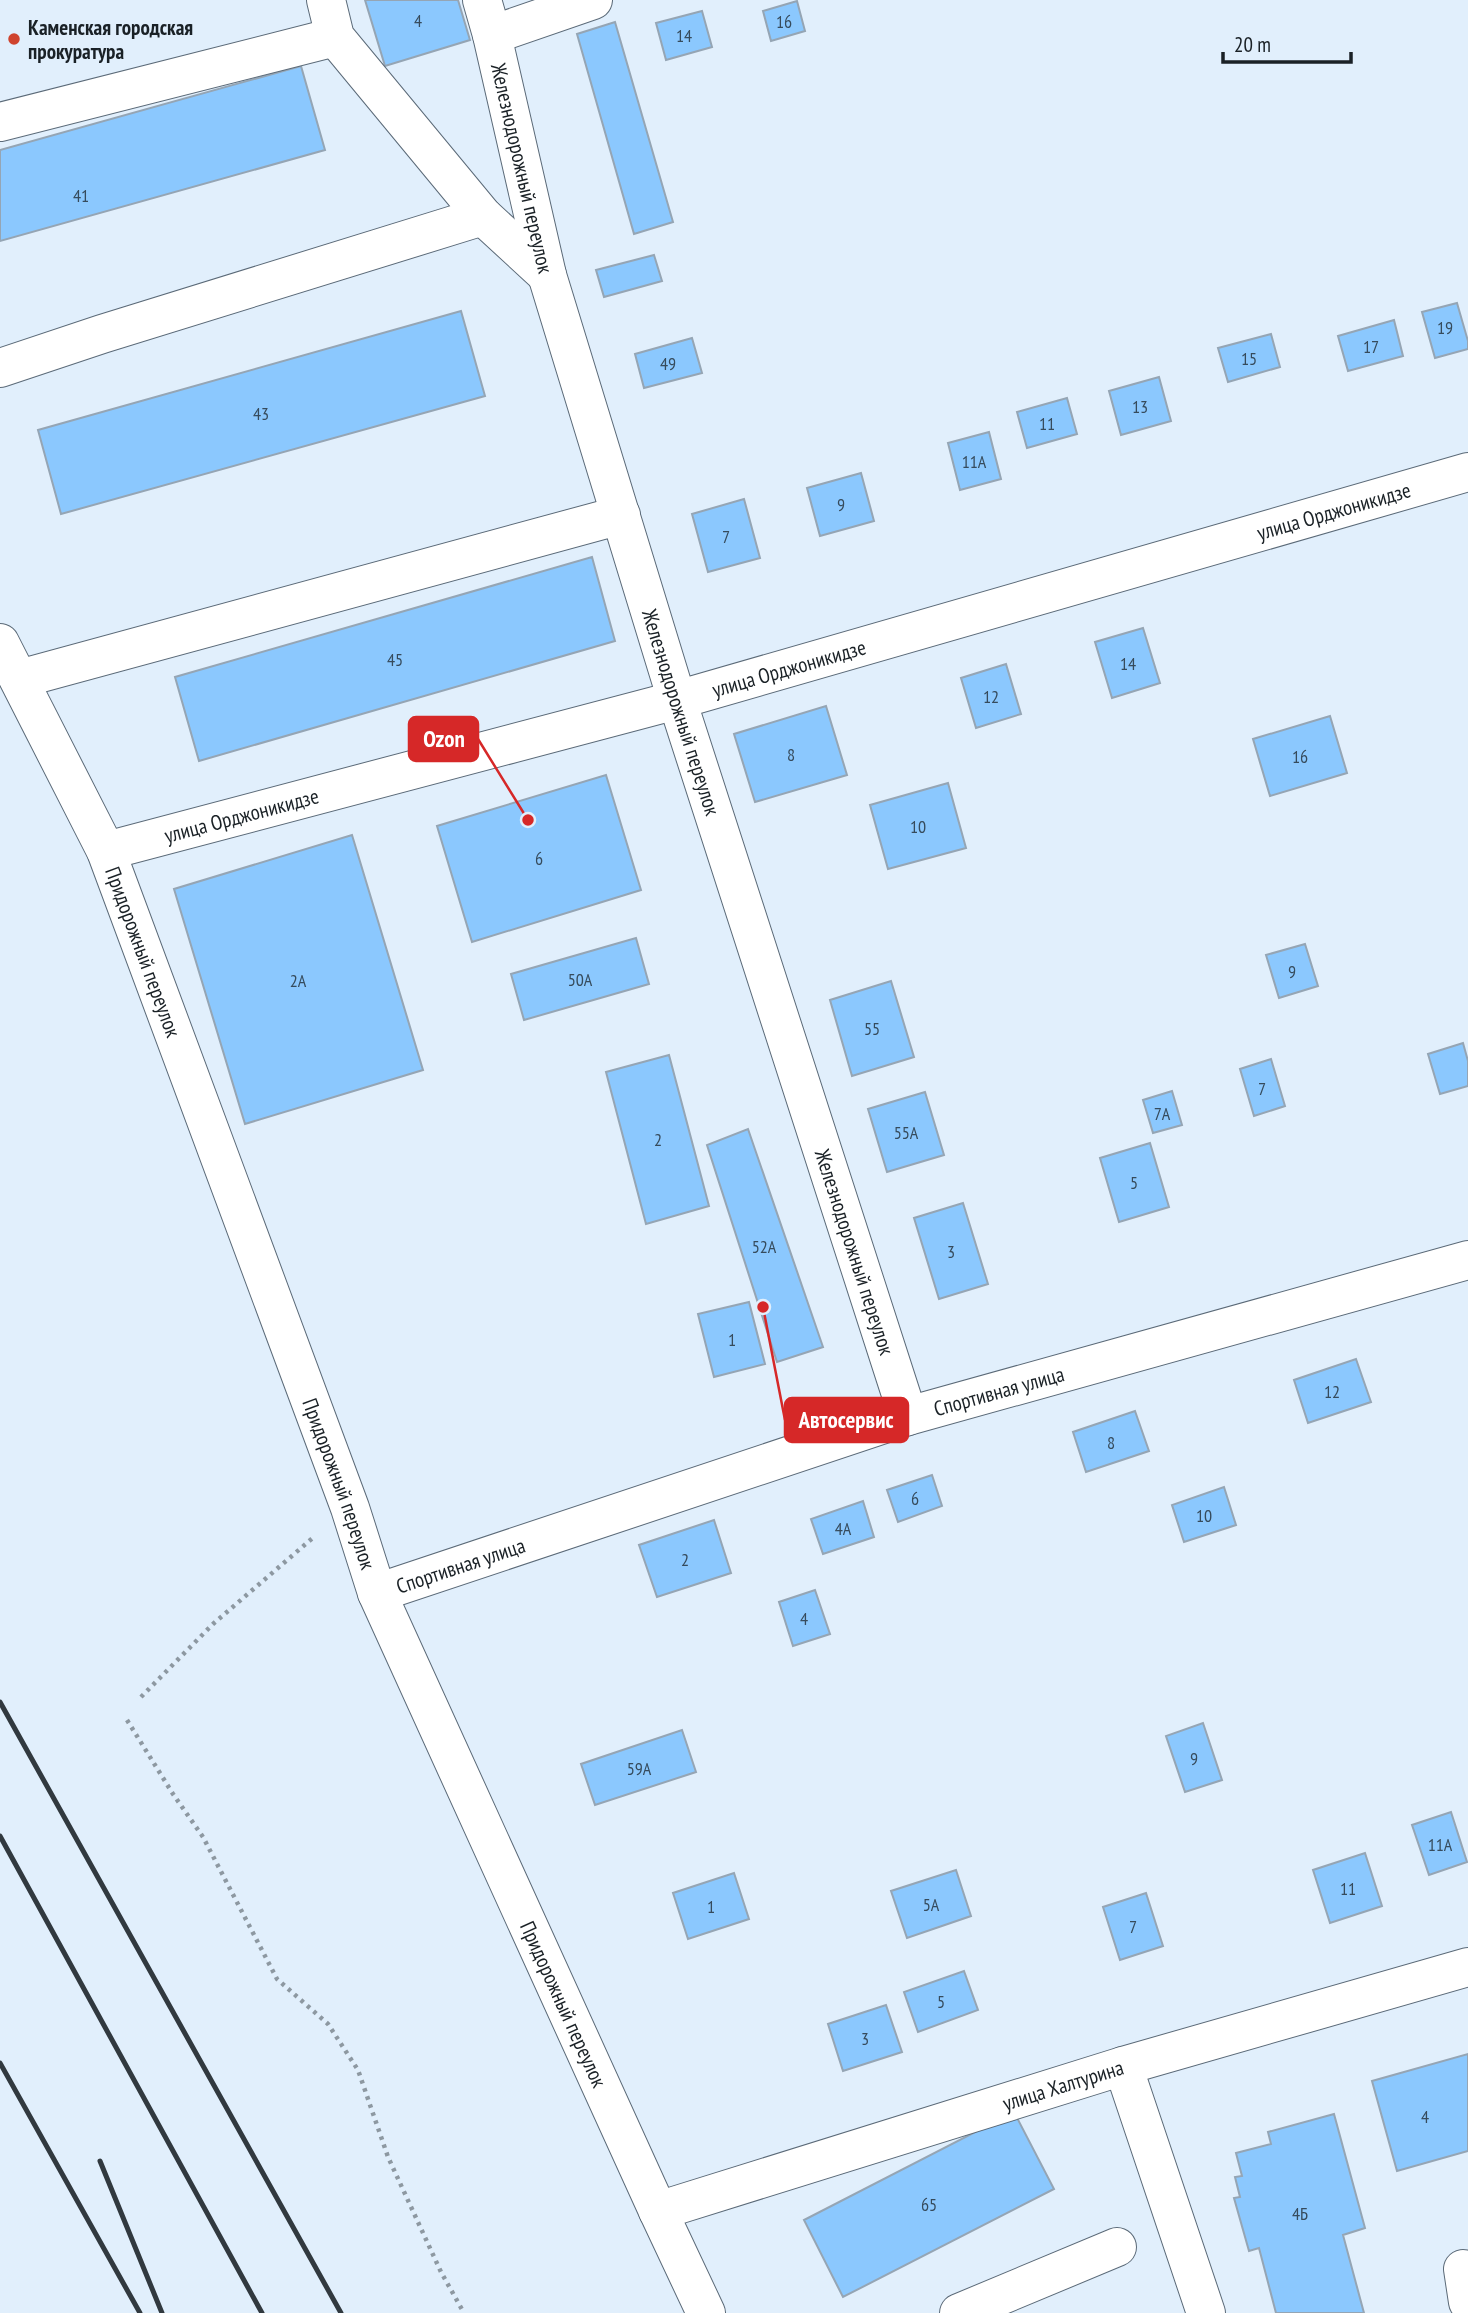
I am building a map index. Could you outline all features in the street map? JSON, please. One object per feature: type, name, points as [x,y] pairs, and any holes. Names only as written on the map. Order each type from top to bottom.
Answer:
[{"type":"street","points":[[326,0],[335,37],[484,216],[547,275]]},
{"type":"street","points":[[487,17],[593,0]]},
{"type":"street","name":"Железнодорожный переулок","points":[[487,17],[547,275],[677,699],[908,1416]]},
{"type":"street","points":[[0,122],[335,37]]},
{"type":"street","points":[[0,368],[484,216]]},
{"type":"street","name":"улица Орджоникидзе","points":[[106,851],[677,699],[1468,472]]},
{"type":"street","points":[[19,679],[621,515]]},
{"type":"street","name":"Придорожный переулок","points":[[0,643],[106,851],[350,1508],[377,1593],[706,2313]]},
{"type":"street","name":"Спортивная улица","points":[[377,1593],[908,1416],[1468,1260]]},
{"type":"street","name":"улица Халтурина","points":[[658,2211],[1123,2066],[1468,1967]]},
{"type":"street","points":[[1123,2066],[1206,2313]]},
{"type":"street","points":[[959,2313],[1117,2248]]},
{"type":"path","points":[[141,1697],[223,1615],[350,1508]]},
{"type":"path","points":[[127,1720],[203,1837],[277,1979],[328,2024],[358,2070],[388,2157],[441,2272],[464,2313]]},
{"type":"building","points":[[365,0],[458,0],[470,40],[385,66]]},
{"type":"building","points":[[797,1],[805,31],[771,41],[763,11]]},
{"type":"building","points":[[702,11],[712,47],[666,60],[656,23]]},
{"type":"building","points":[[615,22],[673,222],[634,234],[577,34]]},
{"type":"building","points":[[301,66],[325,150],[0,241],[0,150]]},
{"type":"building","points":[[654,255],[662,281],[604,297],[596,270]]},
{"type":"building","points":[[1457,303],[1468,349],[1435,358],[1422,312]]},
{"type":"building","points":[[461,311],[485,396],[61,514],[38,430]]},
{"type":"building","points":[[1394,320],[1403,356],[1348,371],[1338,336]]},
{"type":"building","points":[[1271,334],[1280,367],[1228,382],[1218,348]]},
{"type":"building","points":[[692,338],[702,373],[644,388],[635,354]]},
{"type":"building","points":[[1159,377],[1171,421],[1121,435],[1109,391]]},
{"type":"building","points":[[1067,398],[1077,434],[1027,448],[1017,412]]},
{"type":"building","points":[[989,432],[1001,479],[960,490],[948,443]]},
{"type":"building","points":[[861,473],[874,521],[820,536],[807,488]]},
{"type":"building","points":[[744,499],[760,558],[708,572],[692,514]]},
{"type":"building","points":[[592,557],[615,641],[199,761],[175,677]]},
{"type":"building","points":[[1143,628],[1160,683],[1112,698],[1095,642]]},
{"type":"building","points":[[1006,664],[1021,714],[976,728],[961,678]]},
{"type":"building","points":[[826,706],[847,775],[755,802],[734,734]]},
{"type":"building","points":[[1330,716],[1347,773],[1270,796],[1253,739]]},
{"type":"building","points":[[606,775],[641,890],[472,942],[437,826]]},
{"type":"building","points":[[948,783],[966,848],[888,869],[870,805]]},
{"type":"building","points":[[352,835],[423,1070],[245,1124],[174,889]]},
{"type":"building","points":[[636,938],[649,984],[524,1020],[511,974]]},
{"type":"building","points":[[1305,944],[1318,986],[1279,998],[1266,955]]},
{"type":"building","points":[[891,981],[914,1057],[852,1076],[830,1000]]},
{"type":"building","points":[[1463,1043],[1468,1061],[1468,1086],[1440,1094],[1428,1054]]},
{"type":"building","points":[[669,1055],[709,1206],[646,1224],[606,1072]]},
{"type":"building","points":[[1271,1059],[1285,1106],[1254,1116],[1240,1069]]},
{"type":"building","points":[[1172,1091],[1182,1125],[1153,1133],[1143,1100]]},
{"type":"building","points":[[925,1092],[944,1155],[887,1172],[868,1109]]},
{"type":"building","points":[[748,1129],[823,1347],[777,1362],[707,1145]]},
{"type":"building","points":[[1150,1143],[1169,1207],[1119,1222],[1100,1158]]},
{"type":"building","points":[[963,1203],[988,1284],[939,1299],[914,1218]]},
{"type":"building","points":[[749,1302],[765,1364],[714,1377],[698,1314]]},
{"type":"building","points":[[1356,1359],[1371,1402],[1308,1423],[1294,1380]]},
{"type":"building","points":[[1135,1411],[1149,1451],[1086,1472],[1073,1432]]},
{"type":"building","points":[[932,1475],[942,1506],[898,1522],[887,1490]]},
{"type":"building","points":[[1224,1487],[1236,1525],[1184,1542],[1172,1505]]},
{"type":"building","points":[[863,1501],[874,1537],[823,1554],[811,1519]]},
{"type":"building","points":[[714,1520],[731,1573],[657,1597],[639,1545]]},
{"type":"building","points":[[815,1590],[830,1634],[793,1646],[779,1602]]},
{"type":"building","points":[[1203,1723],[1222,1780],[1185,1792],[1166,1736]]},
{"type":"building","points":[[682,1730],[696,1772],[595,1805],[581,1764]]},
{"type":"building","points":[[1451,1812],[1467,1862],[1429,1875],[1412,1825]]},
{"type":"building","points":[[1365,1853],[1382,1906],[1330,1923],[1313,1870]]},
{"type":"building","points":[[956,1870],[971,1916],[907,1938],[891,1891]]},
{"type":"building","points":[[734,1873],[749,1919],[688,1939],[673,1893]]},
{"type":"building","points":[[1146,1893],[1163,1946],[1120,1960],[1103,1907]]},
{"type":"building","points":[[964,1971],[978,2010],[918,2032],[904,1992]]},
{"type":"building","points":[[886,2005],[902,2052],[843,2071],[828,2024]]},
{"type":"building","points":[[1468,2054],[1468,2151],[1397,2171],[1372,2081]]},
{"type":"building","points":[[1014,2112],[1054,2189],[843,2297],[804,2220]]},
{"type":"building","points":[[1334,2114],[1365,2228],[1343,2235],[1364,2313],[1276,2313],[1259,2248],[1249,2251],[1234,2198],[1240,2197],[1235,2177],[1242,2176],[1236,2153],[1271,2144],[1268,2132]]},
{"type":"railway","points":[[0,1702],[341,2313]]},
{"type":"railway","points":[[0,1836],[262,2313]]},
{"type":"railway","points":[[0,2063],[140,2313]]},
{"type":"railway","points":[[100,2161],[162,2313]]},
{"type":"place","name":"Каменская городская прокуратура","points":[[14,39]]},
{"type":"place","name":"Ozon","points":[[528,820]]},
{"type":"place","name":"Автосервис","points":[[763,1307]]}]
